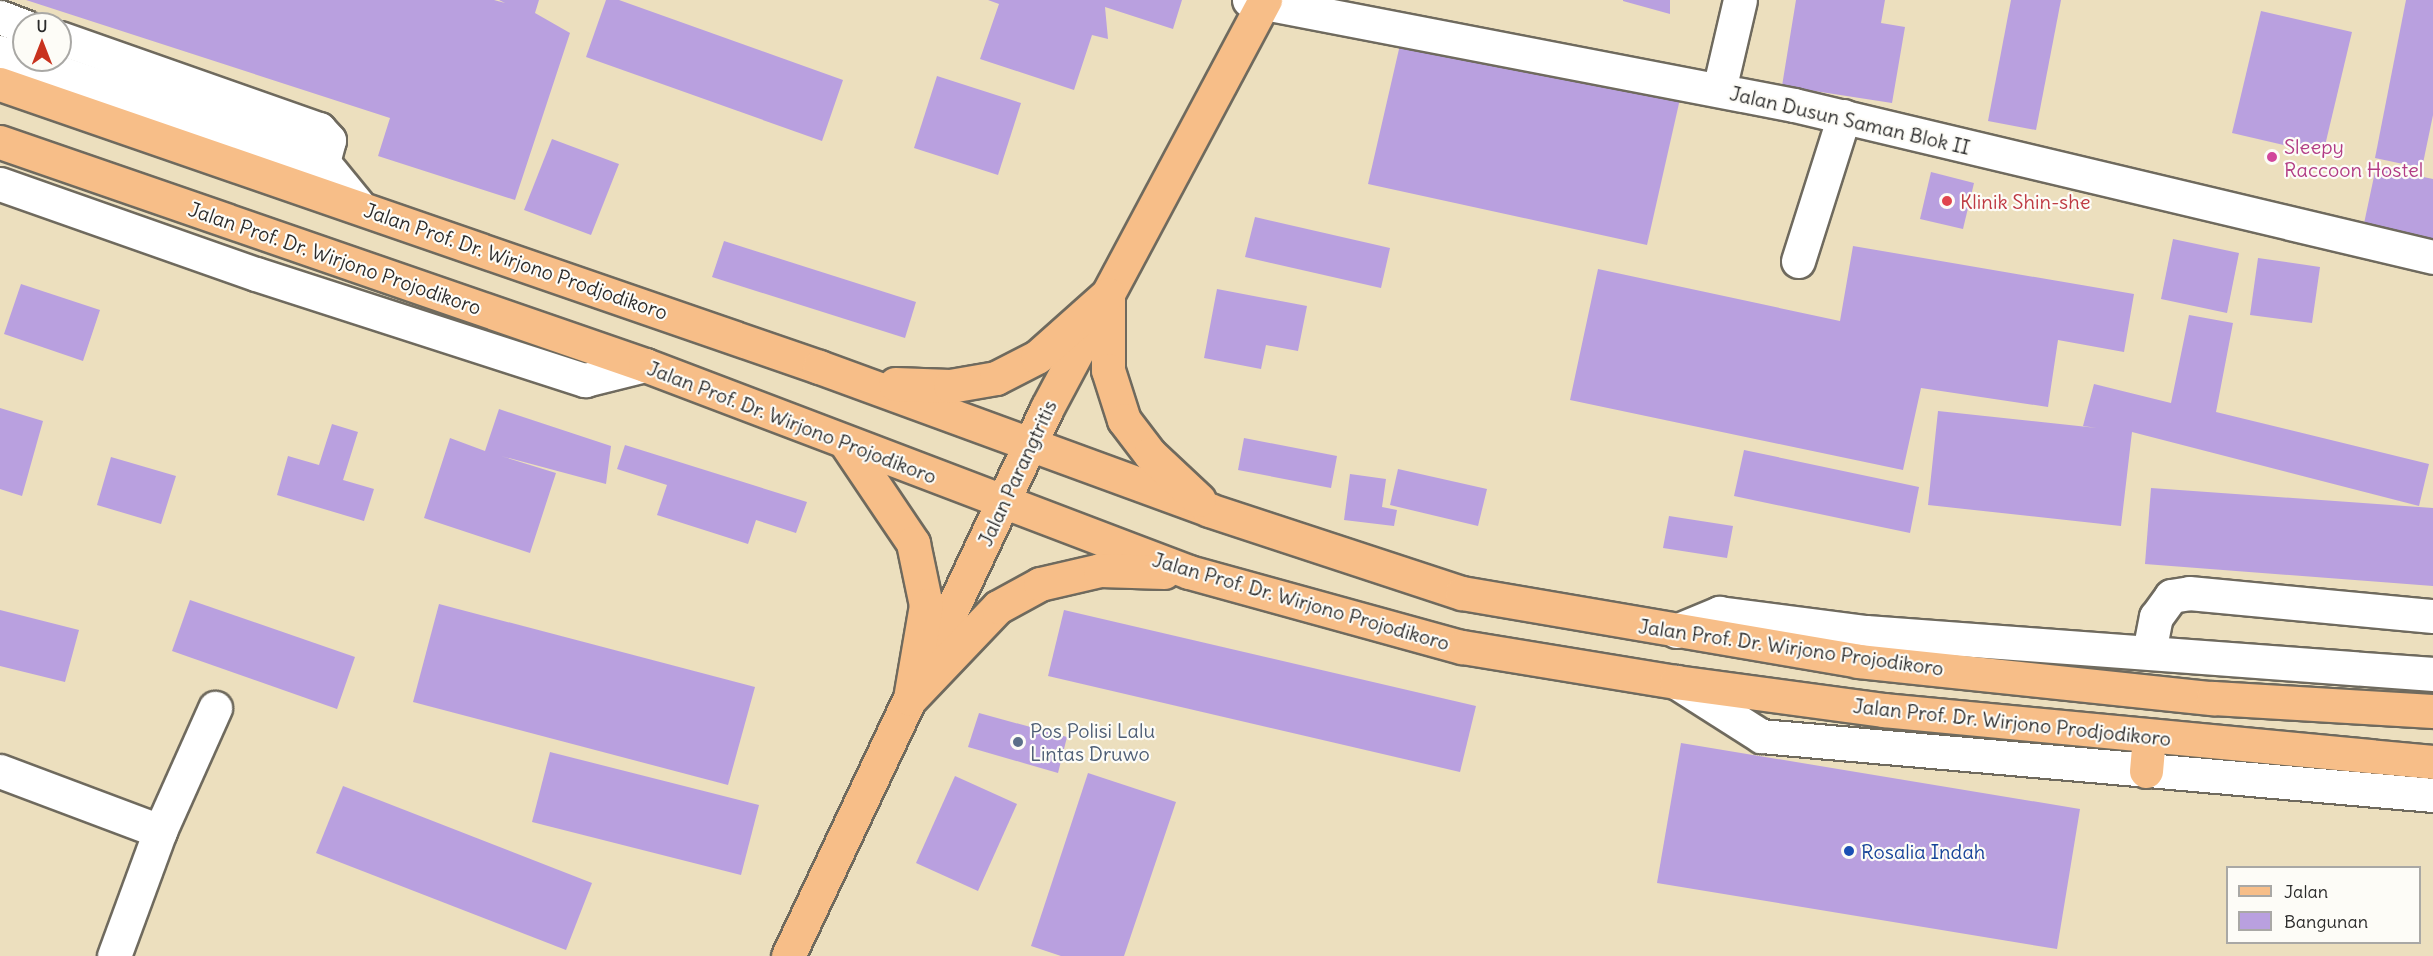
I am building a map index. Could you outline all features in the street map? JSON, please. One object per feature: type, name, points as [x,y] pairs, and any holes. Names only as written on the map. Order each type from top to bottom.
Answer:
[{"type":"main road","name":"Jalan Parangtritis","points":[[788,956],[1030,444],[1259,2]]},
{"type":"main road","name":"Jalan Prof. Dr. Wirjono Prodjodikoro","points":[[0,84],[359,206],[864,383],[1030,444]]},
{"type":"main road","name":"Jalan Prof. Dr. Wirjono Projodikoro","points":[[0,142],[645,365],[1189,572],[1462,647],[1593,666]]},
{"type":"main road","points":[[864,383],[950,386],[996,378],[1037,357],[1108,294]]},
{"type":"main road","points":[[1108,294],[1108,370],[1124,420],[1150,454],[1209,510]]},
{"type":"main road","points":[[845,442],[913,543],[926,605],[910,699]]},
{"type":"main road","name":"Jalan Prof. Dr. Wirjono Projodikoro","points":[[1030,444],[1209,510],[1462,592],[1602,620],[1857,661],[2153,692],[2433,711]]},
{"type":"main road","points":[[910,699],[998,607],[1040,584],[1100,570],[1189,572]]},
{"type":"main road","points":[[1593,666],[1602,620]]},
{"type":"main road","name":"Jalan Prof. Dr. Wirjono Prodjodikoro","points":[[1593,666],[1676,682],[1883,710],[2433,762]]},
{"type":"main road","points":[[2146,771],[2150,737]]},
{"type":"street","points":[[1719,90],[1740,0]]},
{"type":"street","name":"Jalan Dusun Saman Blok II","points":[[1259,2],[1844,116],[2433,257]]},
{"type":"street","points":[[72,42],[319,129],[329,140],[323,162]]},
{"type":"street","points":[[0,52],[323,162],[359,206]]},
{"type":"street","points":[[1798,261],[1844,116]]},
{"type":"street","points":[[0,184],[256,274],[585,380],[645,365]]},
{"type":"street","points":[[2149,652],[2156,617],[2171,596],[2189,592],[2433,616]]},
{"type":"street","points":[[1676,631],[1719,613],[1866,632],[2433,674]]},
{"type":"street","points":[[1676,682],[1761,736],[2433,795]]},
{"type":"street","points":[[114,956],[160,831],[215,708]]},
{"type":"street","points":[[0,771],[160,831]]},
{"type":"building","points":[[26,0],[494,0],[505,3],[499,0],[539,0],[535,13],[570,33],[515,200],[378,156],[390,118],[72,15],[72,12],[63,12]]},
{"type":"building","points":[[606,0],[619,0],[843,80],[822,141],[586,57]]},
{"type":"building","points":[[988,0],[1182,0],[1173,29],[1105,7],[1108,39],[1092,35],[1074,90],[980,59],[999,4]]},
{"type":"building","points":[[1670,0],[1670,14],[1623,1]]},
{"type":"building","points":[[1796,0],[1885,0],[1881,23],[1905,27],[1892,103],[1782,86]]},
{"type":"building","points":[[2011,0],[2061,0],[2036,130],[1988,121]]},
{"type":"building","points":[[2406,0],[2433,0],[2433,115],[2422,168],[2375,158]]},
{"type":"building","points":[[2261,11],[2352,32],[2323,154],[2232,133]]},
{"type":"building","points":[[1402,36],[1682,90],[1647,245],[1368,184]]},
{"type":"building","points":[[937,76],[1021,103],[998,175],[914,148]]},
{"type":"building","points":[[552,139],[619,164],[591,235],[524,210]]},
{"type":"building","points":[[2376,167],[2433,179],[2433,248],[2362,233]]},
{"type":"building","name":"Klinik Shin-she","points":[[1931,172],[1974,183],[1963,229],[1920,219]]},
{"type":"building","points":[[1255,217],[1390,248],[1381,288],[1245,257]]},
{"type":"building","points":[[2173,239],[2239,253],[2227,313],[2161,299]]},
{"type":"building","points":[[724,241],[916,302],[905,338],[712,277]]},
{"type":"building","points":[[1853,246],[2134,294],[2124,352],[2058,340],[2048,407],[1921,388],[1903,470],[1570,400],[1598,269],[1840,321]]},
{"type":"building","points":[[2258,258],[2320,267],[2312,323],[2250,315]]},
{"type":"building","points":[[21,284],[100,310],[83,361],[4,334]]},
{"type":"building","points":[[1217,289],[1307,306],[1298,351],[1266,345],[1261,369],[1204,358]]},
{"type":"building","points":[[2189,315],[2233,323],[2216,412],[2429,464],[2419,506],[2132,432],[2121,526],[1928,505],[1938,411],[2097,428],[2083,426],[2094,384],[2171,403]]},
{"type":"building","points":[[0,408],[43,421],[22,496],[0,489]]},
{"type":"building","points":[[499,409],[611,446],[606,484],[501,456],[556,473],[530,553],[424,518],[450,438],[485,451]]},
{"type":"building","points":[[332,424],[358,432],[343,480],[374,489],[364,521],[277,495],[288,456],[319,465]]},
{"type":"building","points":[[1244,438],[1337,456],[1331,488],[1238,470]]},
{"type":"building","points":[[625,445],[807,502],[796,533],[756,520],[748,544],[657,515],[667,485],[617,469]]},
{"type":"building","points":[[1744,450],[1919,487],[1910,533],[1734,496]]},
{"type":"building","points":[[111,457],[176,476],[161,524],[97,505]]},
{"type":"building","points":[[1398,469],[1487,489],[1478,526],[1390,505]]},
{"type":"building","points":[[1350,474],[1386,479],[1382,507],[1397,510],[1394,526],[1344,520]]},
{"type":"building","points":[[2151,488],[2433,508],[2433,586],[2145,564]]},
{"type":"building","points":[[1669,516],[1733,526],[1727,558],[1663,548]]},
{"type":"building","points":[[190,600],[355,657],[337,709],[172,651]]},
{"type":"building","points":[[439,604],[755,687],[728,785],[413,702]]},
{"type":"building","points":[[0,610],[79,630],[65,682],[0,666]]},
{"type":"building","points":[[1064,610],[1476,706],[1460,772],[1048,676]]},
{"type":"building","name":"Pos Polisi Lalu Lintas Druwo","points":[[979,713],[1067,737],[1058,773],[968,747]]},
{"type":"building","points":[[1681,743],[2080,809],[2057,949],[1657,883]]},
{"type":"building","points":[[550,752],[759,805],[741,875],[532,822]]},
{"type":"building","points":[[1088,773],[1176,802],[1124,956],[1061,956],[1031,946]]},
{"type":"building","points":[[955,776],[1017,804],[978,891],[916,863]]},
{"type":"building","points":[[343,786],[592,883],[566,950],[316,853]]},
{"type":"place","name":"Sleepy Raccoon Hostel","points":[[2272,157]]},
{"type":"place","name":"Klinik Shin-she","points":[[1947,201]]},
{"type":"place","name":"Pos Polisi Lalu Lintas Druwo","points":[[1018,742]]},
{"type":"place","name":"Rosalia Indah","points":[[1849,851]]}]
